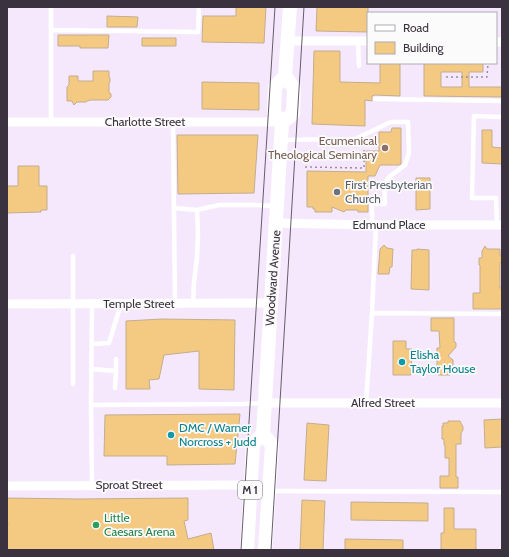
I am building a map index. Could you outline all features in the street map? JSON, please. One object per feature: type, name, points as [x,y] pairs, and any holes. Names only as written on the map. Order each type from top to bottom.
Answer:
[{"type":"main road","name":"Woodward Avenue","points":[[247,550],[253,444],[263,434],[276,223],[282,122],[274,113],[275,87],[285,76],[290,7]]},
{"type":"main road","points":[[282,122],[293,114],[294,88],[285,76]]},
{"type":"main road","name":"M 1","points":[[263,434],[272,446],[265,550]]},
{"type":"street","points":[[288,41],[367,41]]},
{"type":"street","name":"Charlotte Street","points":[[7,122],[282,122]]},
{"type":"street","name":"Edmund Place","points":[[276,223],[499,225]]},
{"type":"street","name":"Temple Street","points":[[7,304],[271,303]]},
{"type":"street","name":"Alfred Street","points":[[265,403],[502,403]]},
{"type":"street","name":"Sproat Street","points":[[7,486],[251,485]]},
{"type":"lane","points":[[51,7],[51,122]]},
{"type":"lane","points":[[51,30],[198,32],[199,7]]},
{"type":"lane","points":[[358,41],[359,66]]},
{"type":"lane","points":[[375,100],[502,101]]},
{"type":"lane","points":[[499,225],[496,198],[472,198],[474,116],[502,117]]},
{"type":"lane","points":[[173,122],[175,304]]},
{"type":"lane","points":[[281,140],[355,139],[391,122],[408,122],[409,153],[405,165],[389,177],[385,182],[385,204],[372,204],[374,225],[372,313],[366,403]]},
{"type":"lane","points":[[174,208],[197,210],[220,205],[277,206]]},
{"type":"lane","points":[[193,304],[197,258],[197,210]]},
{"type":"lane","points":[[73,256],[73,384]]},
{"type":"lane","points":[[92,304],[92,486]]},
{"type":"lane","points":[[92,344],[108,343],[121,304]]},
{"type":"lane","points":[[372,313],[502,314]]},
{"type":"lane","points":[[115,388],[116,359]]},
{"type":"lane","points":[[92,369],[116,371]]},
{"type":"lane","points":[[91,405],[265,403]]},
{"type":"lane","points":[[269,491],[502,492]]},
{"type":"path","points":[[446,77],[488,77],[488,64]]},
{"type":"path","points":[[305,168],[364,168],[364,149]]},
{"type":"building","points":[[236,7],[266,7],[264,43],[202,42],[203,16],[236,16]]},
{"type":"building","points":[[317,7],[368,7],[367,32],[316,31]]},
{"type":"building","points":[[107,16],[138,17],[137,27],[107,27]]},
{"type":"building","points":[[58,35],[109,35],[108,48],[58,46]]},
{"type":"building","points":[[142,38],[176,38],[176,46],[142,46]]},
{"type":"building","points":[[314,51],[340,51],[340,82],[380,83],[380,64],[400,64],[400,96],[375,95],[372,96],[372,101],[365,100],[365,126],[312,124]]},
{"type":"building","points":[[424,64],[483,64],[483,72],[469,72],[469,87],[502,87],[502,97],[424,96]],"holes":[[[441,72],[462,72],[462,87],[441,87]]]},
{"type":"building","points":[[93,71],[109,71],[109,92],[111,97],[108,100],[77,102],[74,105],[72,101],[67,101],[69,76],[78,76],[78,81],[93,81]]},
{"type":"building","points":[[202,82],[259,83],[259,110],[202,109]]},
{"type":"building","name":"First Presbyterian Church","points":[[392,128],[401,128],[401,164],[380,165],[375,176],[368,176],[368,212],[346,210],[344,212],[332,207],[332,212],[315,212],[313,207],[307,207],[307,171],[366,172],[366,151],[379,151],[379,132],[391,132]]},
{"type":"building","points":[[482,130],[492,130],[492,147],[502,148],[502,164],[482,163]]},
{"type":"building","points":[[177,135],[258,135],[254,193],[178,194]]},
{"type":"building","points":[[18,166],[39,166],[39,186],[47,186],[47,210],[41,210],[41,212],[7,213],[7,186],[18,186]]},
{"type":"building","points":[[416,178],[430,178],[430,209],[416,210]]},
{"type":"building","points":[[384,245],[387,248],[393,249],[392,267],[390,267],[389,274],[378,274],[380,249]]},
{"type":"building","points":[[485,246],[487,249],[500,249],[500,255],[502,258],[500,263],[500,288],[502,288],[502,309],[473,309],[473,293],[480,293],[479,258],[482,258],[482,251]]},
{"type":"building","points":[[412,250],[429,250],[429,290],[411,289]]},
{"type":"building","points":[[431,318],[454,318],[454,341],[456,343],[456,347],[448,356],[453,360],[450,375],[438,375],[437,348],[440,348],[439,331],[431,331]]},
{"type":"building","points":[[162,319],[235,320],[234,390],[199,389],[199,351],[164,355],[159,379],[149,380],[150,389],[126,389],[126,321]]},
{"type":"building","name":"Elisha Taylor House","points":[[393,341],[406,341],[406,349],[412,349],[411,375],[393,375]]},
{"type":"building","name":"DMC / Warner Norcross + Judd","points":[[240,414],[235,464],[167,465],[167,456],[104,456],[105,415]]},
{"type":"building","points":[[502,419],[502,447],[485,448],[484,420]]},
{"type":"building","points":[[448,421],[460,421],[463,427],[461,433],[461,444],[456,444],[456,477],[458,477],[458,488],[440,488],[440,476],[449,476],[449,458],[445,458],[445,445],[444,439],[442,439],[443,423],[448,423]]},
{"type":"building","points":[[307,423],[329,425],[326,481],[304,480]]},
{"type":"building","name":"Little Caesars Arena","points":[[7,498],[188,498],[188,520],[184,521],[188,539],[211,533],[214,550],[7,550]]},
{"type":"building","points":[[302,500],[325,501],[323,550],[300,550]]},
{"type":"building","points":[[351,502],[428,503],[428,521],[351,520]]},
{"type":"building","points":[[444,508],[454,508],[454,529],[476,529],[476,550],[441,550],[441,533],[444,533]]},
{"type":"building","points":[[345,539],[403,540],[403,550],[345,550]]},
{"type":"tram line","points":[[241,550],[275,7]]},
{"type":"tram line","points":[[271,550],[304,7]]},
{"type":"place","name":"Ecumenical Theological Seminary","points":[[385,148]]},
{"type":"place","name":"First Presbyterian Church","points":[[337,192]]},
{"type":"place","name":"Elisha Taylor House","points":[[402,362]]},
{"type":"place","name":"DMC / Warner Norcross + Judd","points":[[171,435]]},
{"type":"place","name":"Little Caesars Arena","points":[[96,525]]}]
